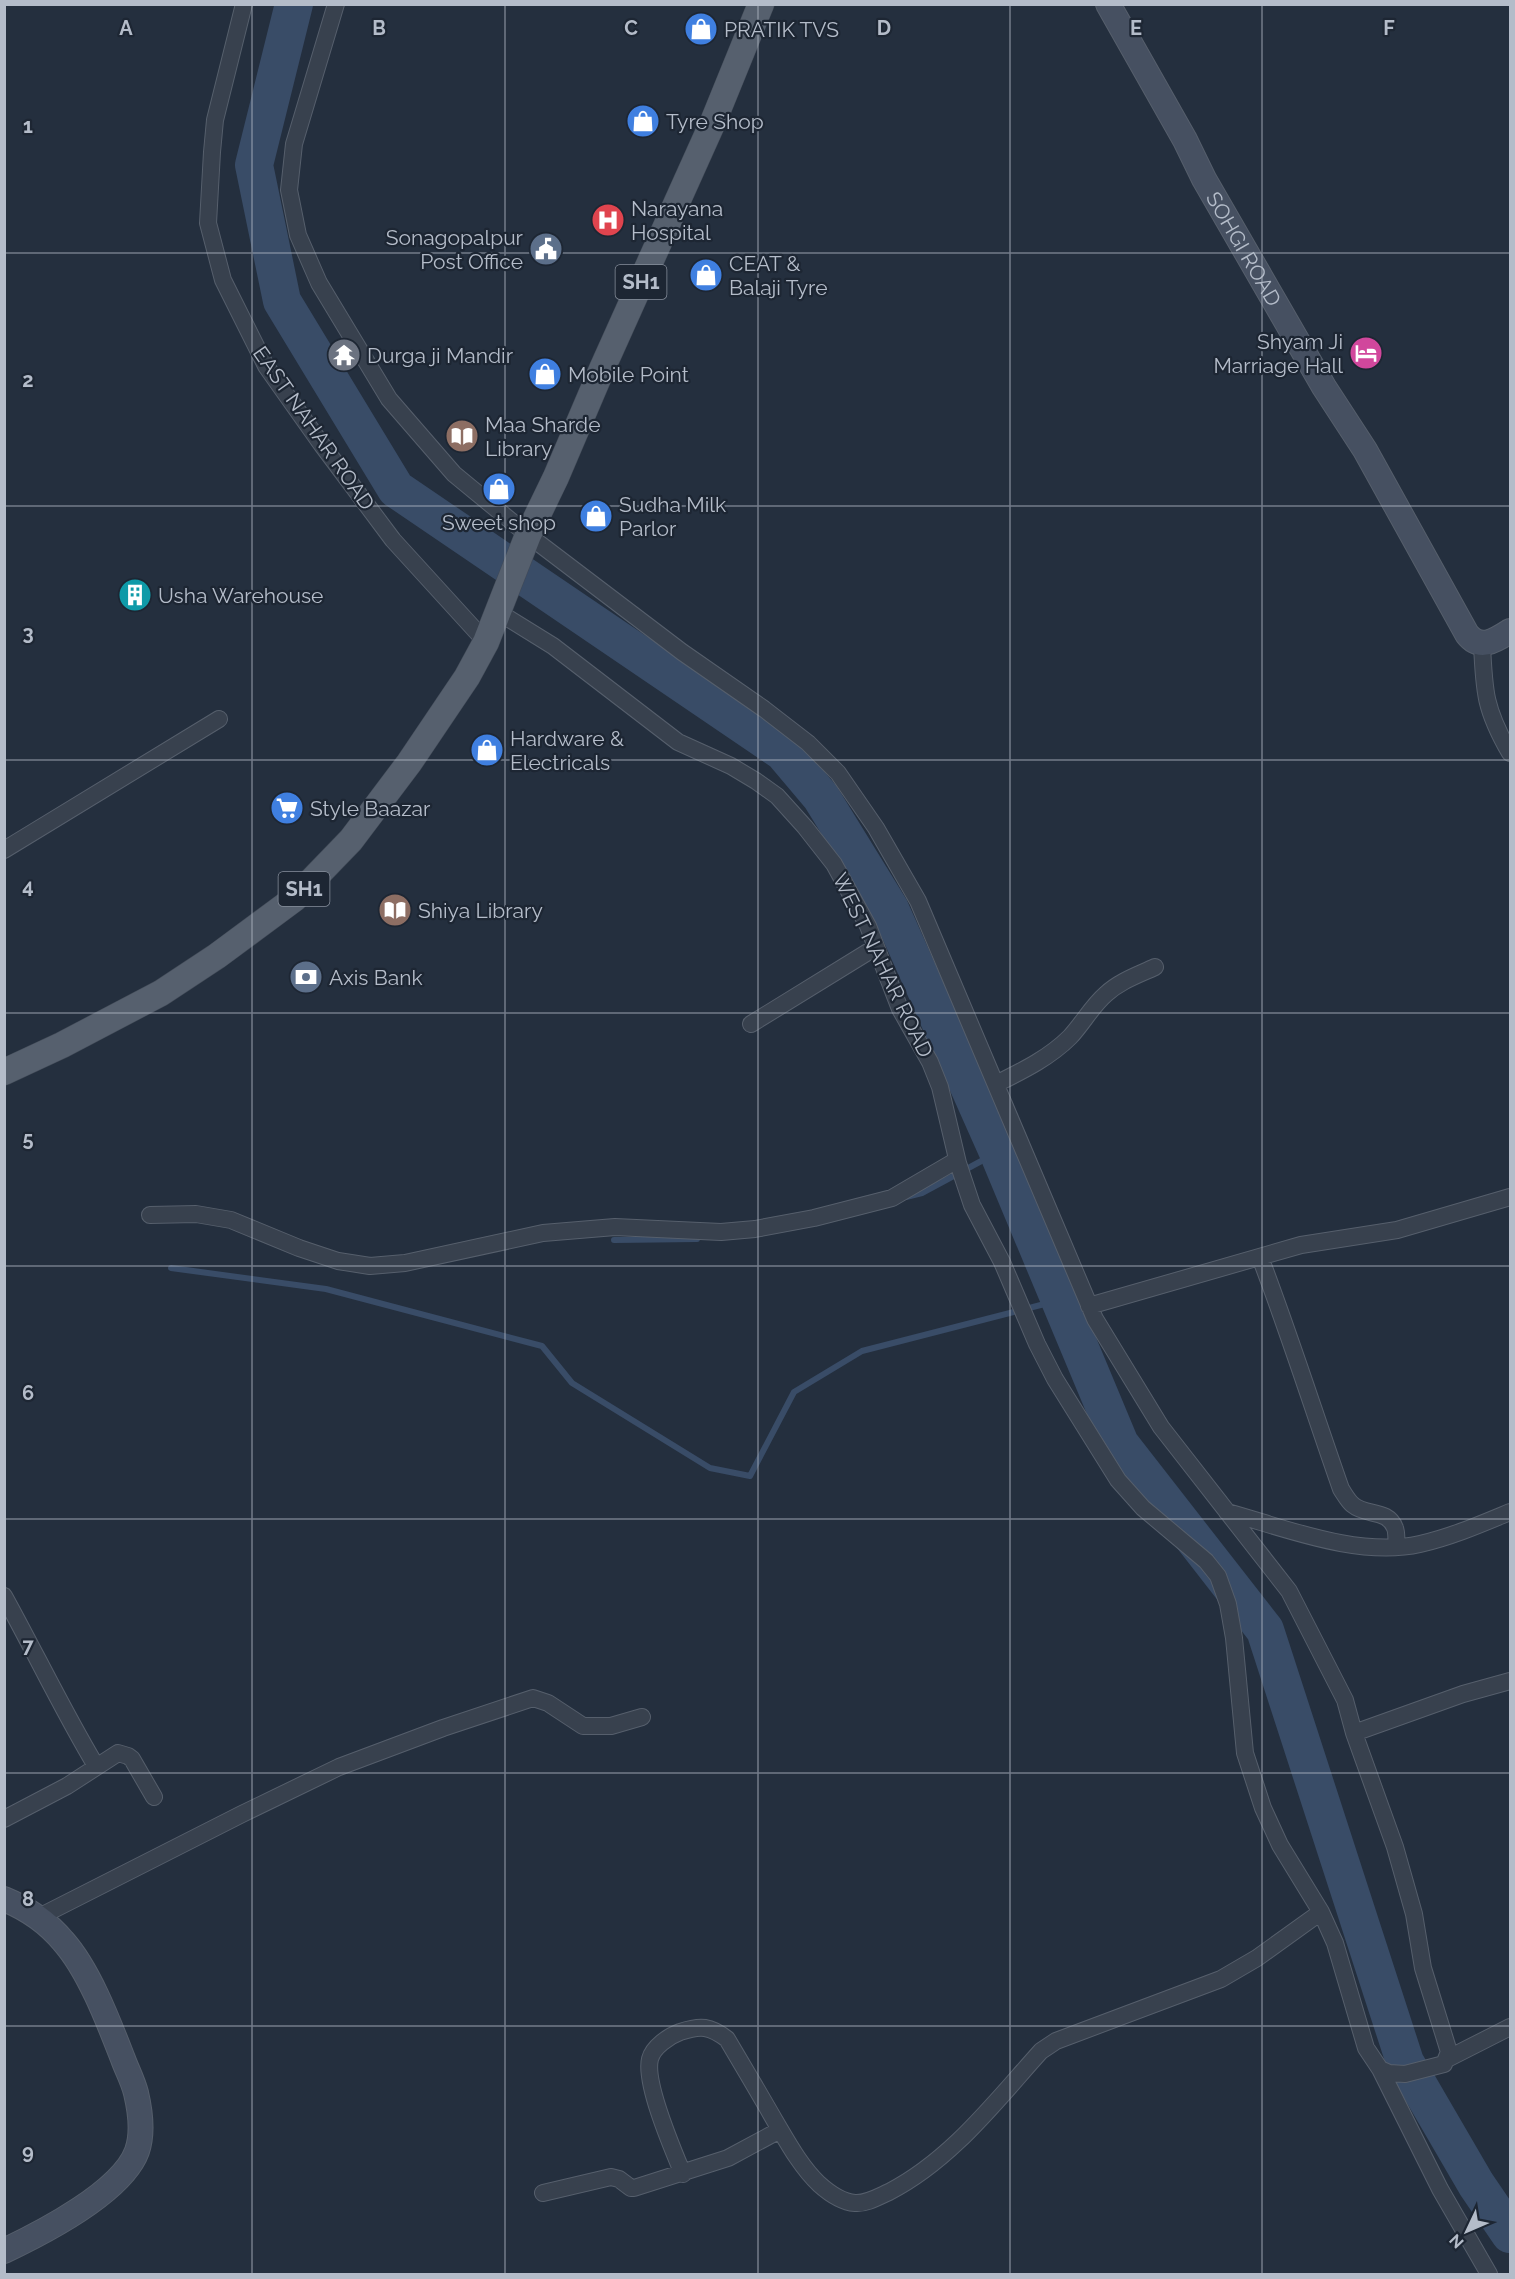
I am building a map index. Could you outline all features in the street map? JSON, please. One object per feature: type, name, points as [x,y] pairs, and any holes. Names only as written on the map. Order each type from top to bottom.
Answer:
[{"type":"main road","name":"SH1","points":[[4,1072],[62,1045],[161,993],[217,956],[294,899],[358,832],[409,763],[467,677],[486,642],[528,535],[556,477],[713,122],[761,4]]},
{"type":"street","name":"EAST NAHAR ROAD","points":[[244,4],[215,120],[212,152],[208,223],[223,280],[266,366],[322,445],[393,540],[486,642]]},
{"type":"street","points":[[336,4],[294,144],[289,190],[298,235],[319,283],[389,399],[454,474],[528,535],[682,652],[764,709],[808,743],[838,773],[876,828],[918,901],[1095,1319],[1161,1427],[1289,1591],[1345,1700],[1354,1733],[1395,1846],[1414,1914],[1423,1968],[1449,2052],[1442,2063]]},
{"type":"street","name":"SOHGI ROAD","points":[[1108,4],[1185,140],[1204,179],[1324,387],[1365,450],[1467,634],[1482,644]]},
{"type":"street","name":"WEST NAHAR ROAD","points":[[500,607],[678,742],[731,766],[777,796],[834,864],[868,926],[900,1009],[930,1062],[940,1088],[957,1162],[972,1205],[1002,1262],[1037,1344],[1055,1379],[1118,1480],[1143,1508],[1206,1561],[1218,1576],[1228,1604],[1234,1638],[1245,1753],[1263,1808],[1280,1845],[1321,1912],[1335,1943],[1366,2048],[1380,2069],[1440,2189],[1489,2274]]},
{"type":"street","points":[[1510,631],[1493,641],[1482,644],[1487,706],[1510,753]]},
{"type":"street","points":[[4,850],[219,719]]},
{"type":"street","points":[[751,1024],[876,947]]},
{"type":"street","points":[[996,1084],[1050,1054],[1070,1037],[1105,995],[1128,980],[1155,967]]},
{"type":"street","points":[[150,1215],[196,1214],[231,1220],[298,1248],[338,1261],[370,1266],[405,1263],[543,1233],[615,1227],[721,1232],[755,1229],[814,1218],[892,1198],[957,1162]]},
{"type":"street","points":[[1089,1305],[1300,1245],[1397,1230],[1510,1197]]},
{"type":"street","points":[[1260,1257],[1284,1318],[1294,1354],[1341,1489],[1351,1504],[1389,1519],[1395,1529],[1397,1547]]},
{"type":"street","points":[[1227,1512],[1311,1536],[1374,1548],[1419,1545],[1510,1512]]},
{"type":"street","points":[[4,1596],[96,1766]]},
{"type":"street","points":[[1354,1733],[1494,1684],[1510,1681]]},
{"type":"street","points":[[38,1918],[339,1767],[443,1728],[533,1698],[548,1702],[583,1726],[611,1726],[642,1717]]},
{"type":"street","points":[[4,1819],[67,1786],[118,1753],[128,1756],[154,1797]]},
{"type":"street","points":[[4,1899],[38,1918],[64,1942],[84,1972],[108,2021],[136,2092],[141,2129],[137,2151],[121,2176],[102,2194],[4,2251]]},
{"type":"street","points":[[682,2174],[656,2101],[650,2060],[660,2045],[676,2033],[703,2027],[714,2029],[727,2039],[800,2162],[829,2192],[856,2204],[871,2200],[911,2180],[940,2158],[1041,2051],[1056,2041],[1221,1979],[1257,1958],[1321,1912]]},
{"type":"street","points":[[1380,2069],[1389,2073],[1405,2074],[1442,2063],[1510,2027]]},
{"type":"street","points":[[543,2193],[611,2177],[634,2188],[728,2158],[780,2130]]},
{"type":"waterway","points":[[294,4],[254,165],[282,301],[396,489],[783,752],[821,797],[890,909],[998,1152],[1120,1444],[1265,1630],[1405,2062],[1476,2184],[1510,2234]]},
{"type":"waterway","points":[[906,1197],[922,1193],[998,1152]]},
{"type":"waterway","points":[[614,1240],[697,1239]]},
{"type":"waterway","points":[[171,1268],[326,1289],[542,1346],[572,1383],[710,1468],[750,1476],[794,1392],[862,1351],[1060,1300]]},
{"type":"place","name":"PRATIK TVS","points":[[701,29]]},
{"type":"place","name":"Tyre Shop","points":[[643,121]]},
{"type":"place","name":"Narayana Hospital","points":[[608,220]]},
{"type":"place","name":"Sonagopalpur Post Office","points":[[546,249]]},
{"type":"place","name":"CEAT & Balaji Tyre","points":[[706,275]]},
{"type":"place","name":"Shyam Ji Marriage Hall","points":[[1366,353]]},
{"type":"place","name":"Durga ji Mandir","points":[[344,355]]},
{"type":"place","name":"Mobile Point","points":[[545,374]]},
{"type":"place","name":"Maa Sharde Library","points":[[462,436]]},
{"type":"place","name":"Sweet shop","points":[[499,489]]},
{"type":"place","name":"Sudha Milk Parlor","points":[[596,516]]},
{"type":"place","name":"Usha Warehouse","points":[[135,595]]},
{"type":"place","name":"Hardware & Electricals","points":[[487,750]]},
{"type":"place","name":"Style Baazar","points":[[287,808]]},
{"type":"place","name":"Shiya Library","points":[[395,910]]},
{"type":"place","name":"Axis Bank","points":[[306,977]]}]
